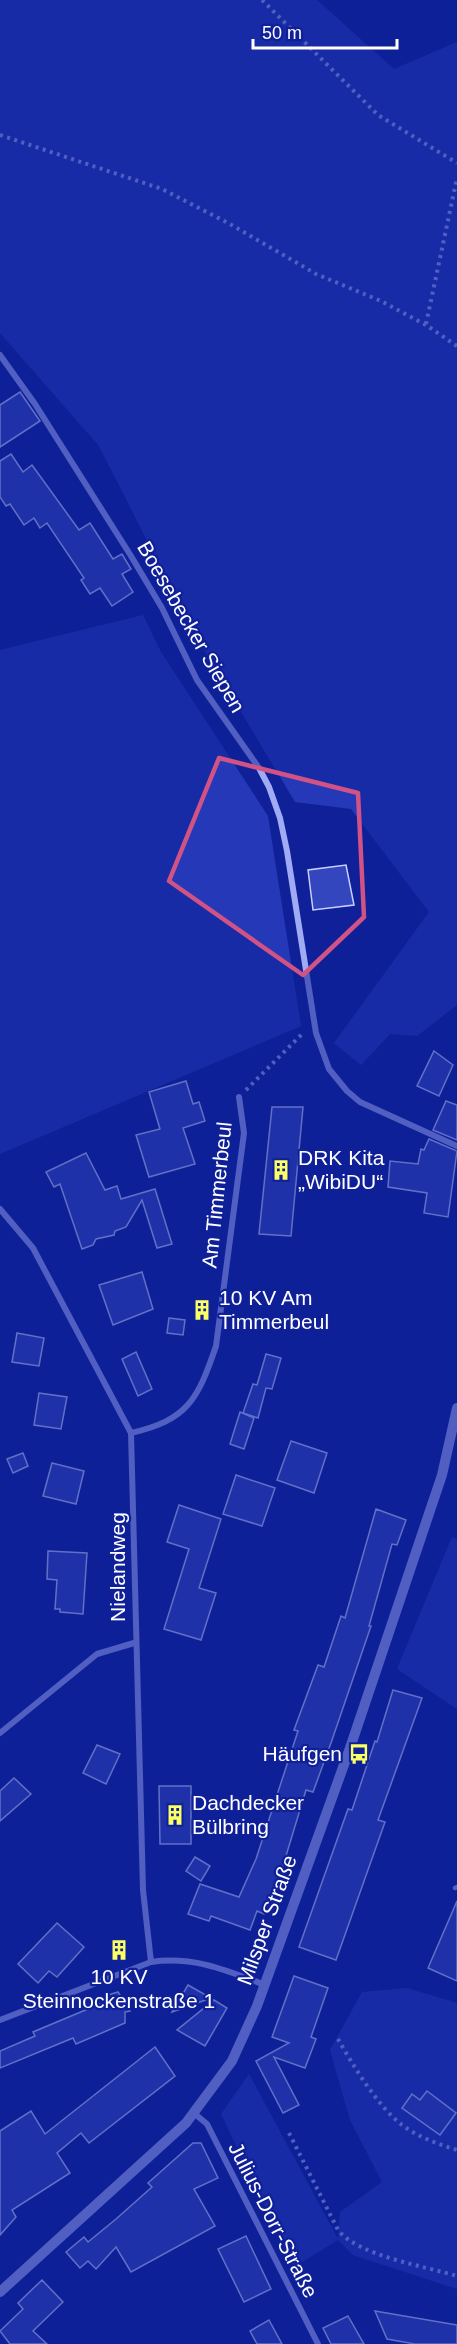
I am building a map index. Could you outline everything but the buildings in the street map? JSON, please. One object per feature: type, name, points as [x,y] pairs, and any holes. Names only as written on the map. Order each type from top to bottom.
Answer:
[{"type":"street","name":"Boesebecker Siepen","points":[[0,355],[36,404],[131,556],[162,608],[197,680],[259,768],[269,787],[280,818],[287,851],[314,1023],[329,1069],[346,1091],[360,1102],[457,1146]]},
{"type":"street","name":"Am Timmerbeul","points":[[131,1433],[159,1427],[175,1419],[192,1400],[206,1376],[216,1346],[244,1133],[239,1097]]},
{"type":"street","name":"Nielandweg","points":[[0,1209],[33,1248],[131,1433],[135,1536],[134,1643],[142,1890],[150,1962]]},
{"type":"street","name":"Milsper Straße","points":[[0,2292],[195,2114],[232,2061],[265,1985],[350,1748],[442,1475],[457,1408]]},
{"type":"street","points":[[0,1733],[97,1654],[134,1643]]},
{"type":"street","points":[[0,2020],[150,1962],[176,1959],[207,1964],[265,1985]]},
{"type":"street","name":"Julius-Dorr-Straße","points":[[195,2114],[207,2124],[318,2344]]},
{"type":"path","points":[[262,0],[378,115],[457,163]]},
{"type":"path","points":[[0,135],[162,189],[230,224],[316,274],[381,301],[426,325],[457,346]]},
{"type":"path","points":[[426,325],[457,178]]},
{"type":"path","points":[[239,1097],[314,1023]]},
{"type":"path","points":[[338,2039],[355,2070],[400,2124],[434,2142],[457,2150]]},
{"type":"path","points":[[289,2133],[338,2230],[345,2239],[373,2252],[457,2276]]},
{"type":"highlighted area","points":[[219,758],[358,793],[364,917],[303,975],[169,881]]},
{"type":"shaded area","points":[[0,0],[317,0],[394,69],[457,42],[457,1005],[417,1036],[390,1034],[361,1065],[334,1043],[429,912],[351,809],[295,802],[195,635],[99,446],[0,333]]},
{"type":"shaded area","points":[[143,615],[161,652],[268,816],[301,1026],[0,1154],[0,650]]},
{"type":"shaded area","points":[[452,1537],[457,1539],[457,1709],[397,1669]]},
{"type":"shaded area","points":[[407,1988],[457,2003],[457,2289],[353,2255],[338,2240],[294,2267],[221,2114],[249,2074],[338,2239],[340,2212],[382,2182],[350,2120],[330,2050],[362,1992]]},
{"type":"place","name":"DRK Kita „WibiDU“","points":[[281,1170]]},
{"type":"place","name":"10 KV Am Timmerbeul","points":[[202,1310]]},
{"type":"place","name":"Häufgen","points":[[359,1754]]},
{"type":"place","name":"Dachdecker Bülbring","points":[[175,1815]]},
{"type":"place","name":"10 KV Steinnockenstraße 1","points":[[119,1950]]}]
